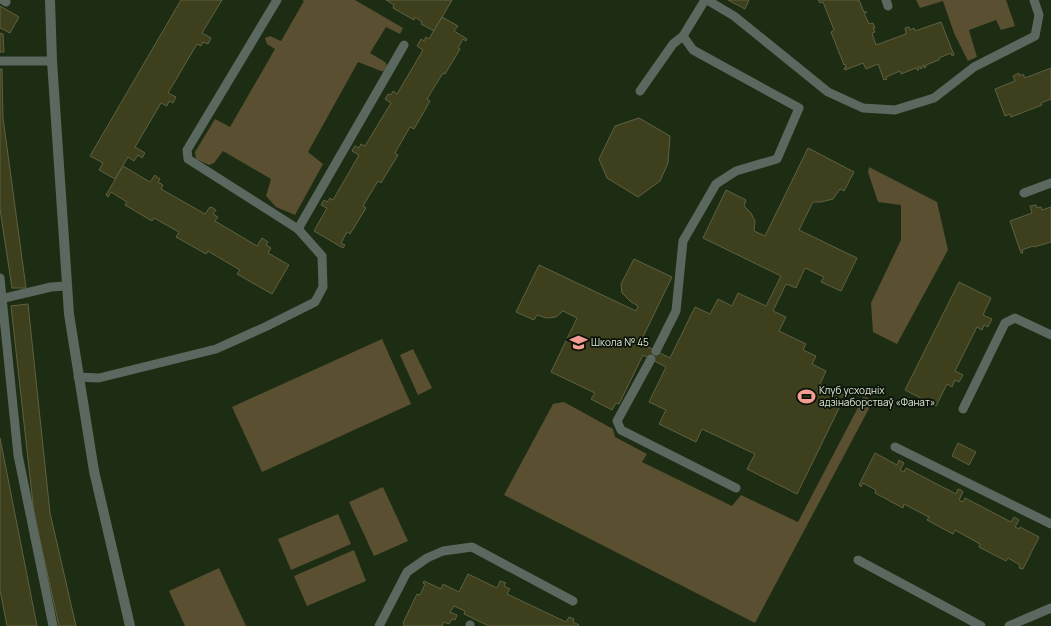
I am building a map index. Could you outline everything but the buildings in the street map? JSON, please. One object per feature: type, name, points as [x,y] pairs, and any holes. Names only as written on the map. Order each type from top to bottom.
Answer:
[{"type":"street","points":[[50,0],[52,61],[66,286],[78,377],[94,471],[130,626]]},
{"type":"lane","points":[[78,377],[99,378],[216,349],[315,302],[323,287],[322,256],[298,229],[188,159],[187,150],[277,0]]},
{"type":"lane","points":[[640,91],[673,44],[683,36],[706,0],[734,16],[828,92],[863,108],[895,110],[934,98],[974,67],[1035,36],[1039,15],[1034,0]]},
{"type":"lane","points":[[656,351],[676,311],[683,241],[716,184],[736,171],[777,159],[799,108],[693,50],[683,36]]},
{"type":"lane","points":[[298,229],[404,45]]},
{"type":"lane","points":[[0,61],[52,61]]},
{"type":"lane","points":[[1024,193],[1051,183]]},
{"type":"lane","points":[[0,278],[18,455],[53,626]]},
{"type":"lane","points":[[1,298],[66,286]]},
{"type":"lane","points":[[963,409],[1005,323],[1015,318],[1051,335]]},
{"type":"lane","points":[[651,359],[617,421],[621,430],[736,488]]},
{"type":"lane","points":[[895,447],[1051,524]]},
{"type":"lane","points":[[379,626],[407,572],[427,558],[443,551],[472,547],[573,601]]},
{"type":"lane","points":[[858,560],[981,626]]},
{"type":"lane","points":[[1009,626],[1051,608]]},
{"type":"shaded area","points":[[302,0],[355,0],[403,28],[400,34],[386,27],[370,53],[385,62],[387,65],[384,71],[358,62],[308,152],[323,164],[295,215],[276,207],[266,196],[271,179],[223,151],[214,163],[209,165],[196,159],[195,152],[215,119],[230,127],[275,49],[267,44],[265,38],[270,36],[281,41],[304,1]]},
{"type":"shaded area","points":[[916,0],[1006,0],[1015,26],[1001,30],[996,20],[969,30],[977,57],[968,61],[954,33],[943,1],[920,8]]},
{"type":"shaded area","points":[[869,167],[937,202],[948,250],[897,344],[873,332],[871,303],[901,240],[901,205],[878,202],[868,172]]},
{"type":"shaded area","points":[[382,339],[411,404],[262,472],[232,407]]},
{"type":"shaded area","points":[[413,349],[432,388],[418,395],[400,355]]},
{"type":"shaded area","points":[[864,396],[873,401],[755,623],[504,495],[553,404],[564,402],[613,429],[615,437],[647,454],[642,462],[732,506],[741,495],[798,522]]},
{"type":"shaded area","points":[[383,487],[408,541],[374,556],[349,502]]},
{"type":"shaded area","points":[[338,514],[351,544],[291,570],[278,539]]},
{"type":"shaded area","points":[[354,550],[366,581],[307,606],[294,576]]},
{"type":"shaded area","points":[[219,568],[246,626],[185,626],[169,591]]},
{"type":"place","name":"Школа № 45","points":[[578,342]]},
{"type":"place","name":"Клуб усходніх адзінаборстваў «Фанат»","points":[[806,396]]}]
